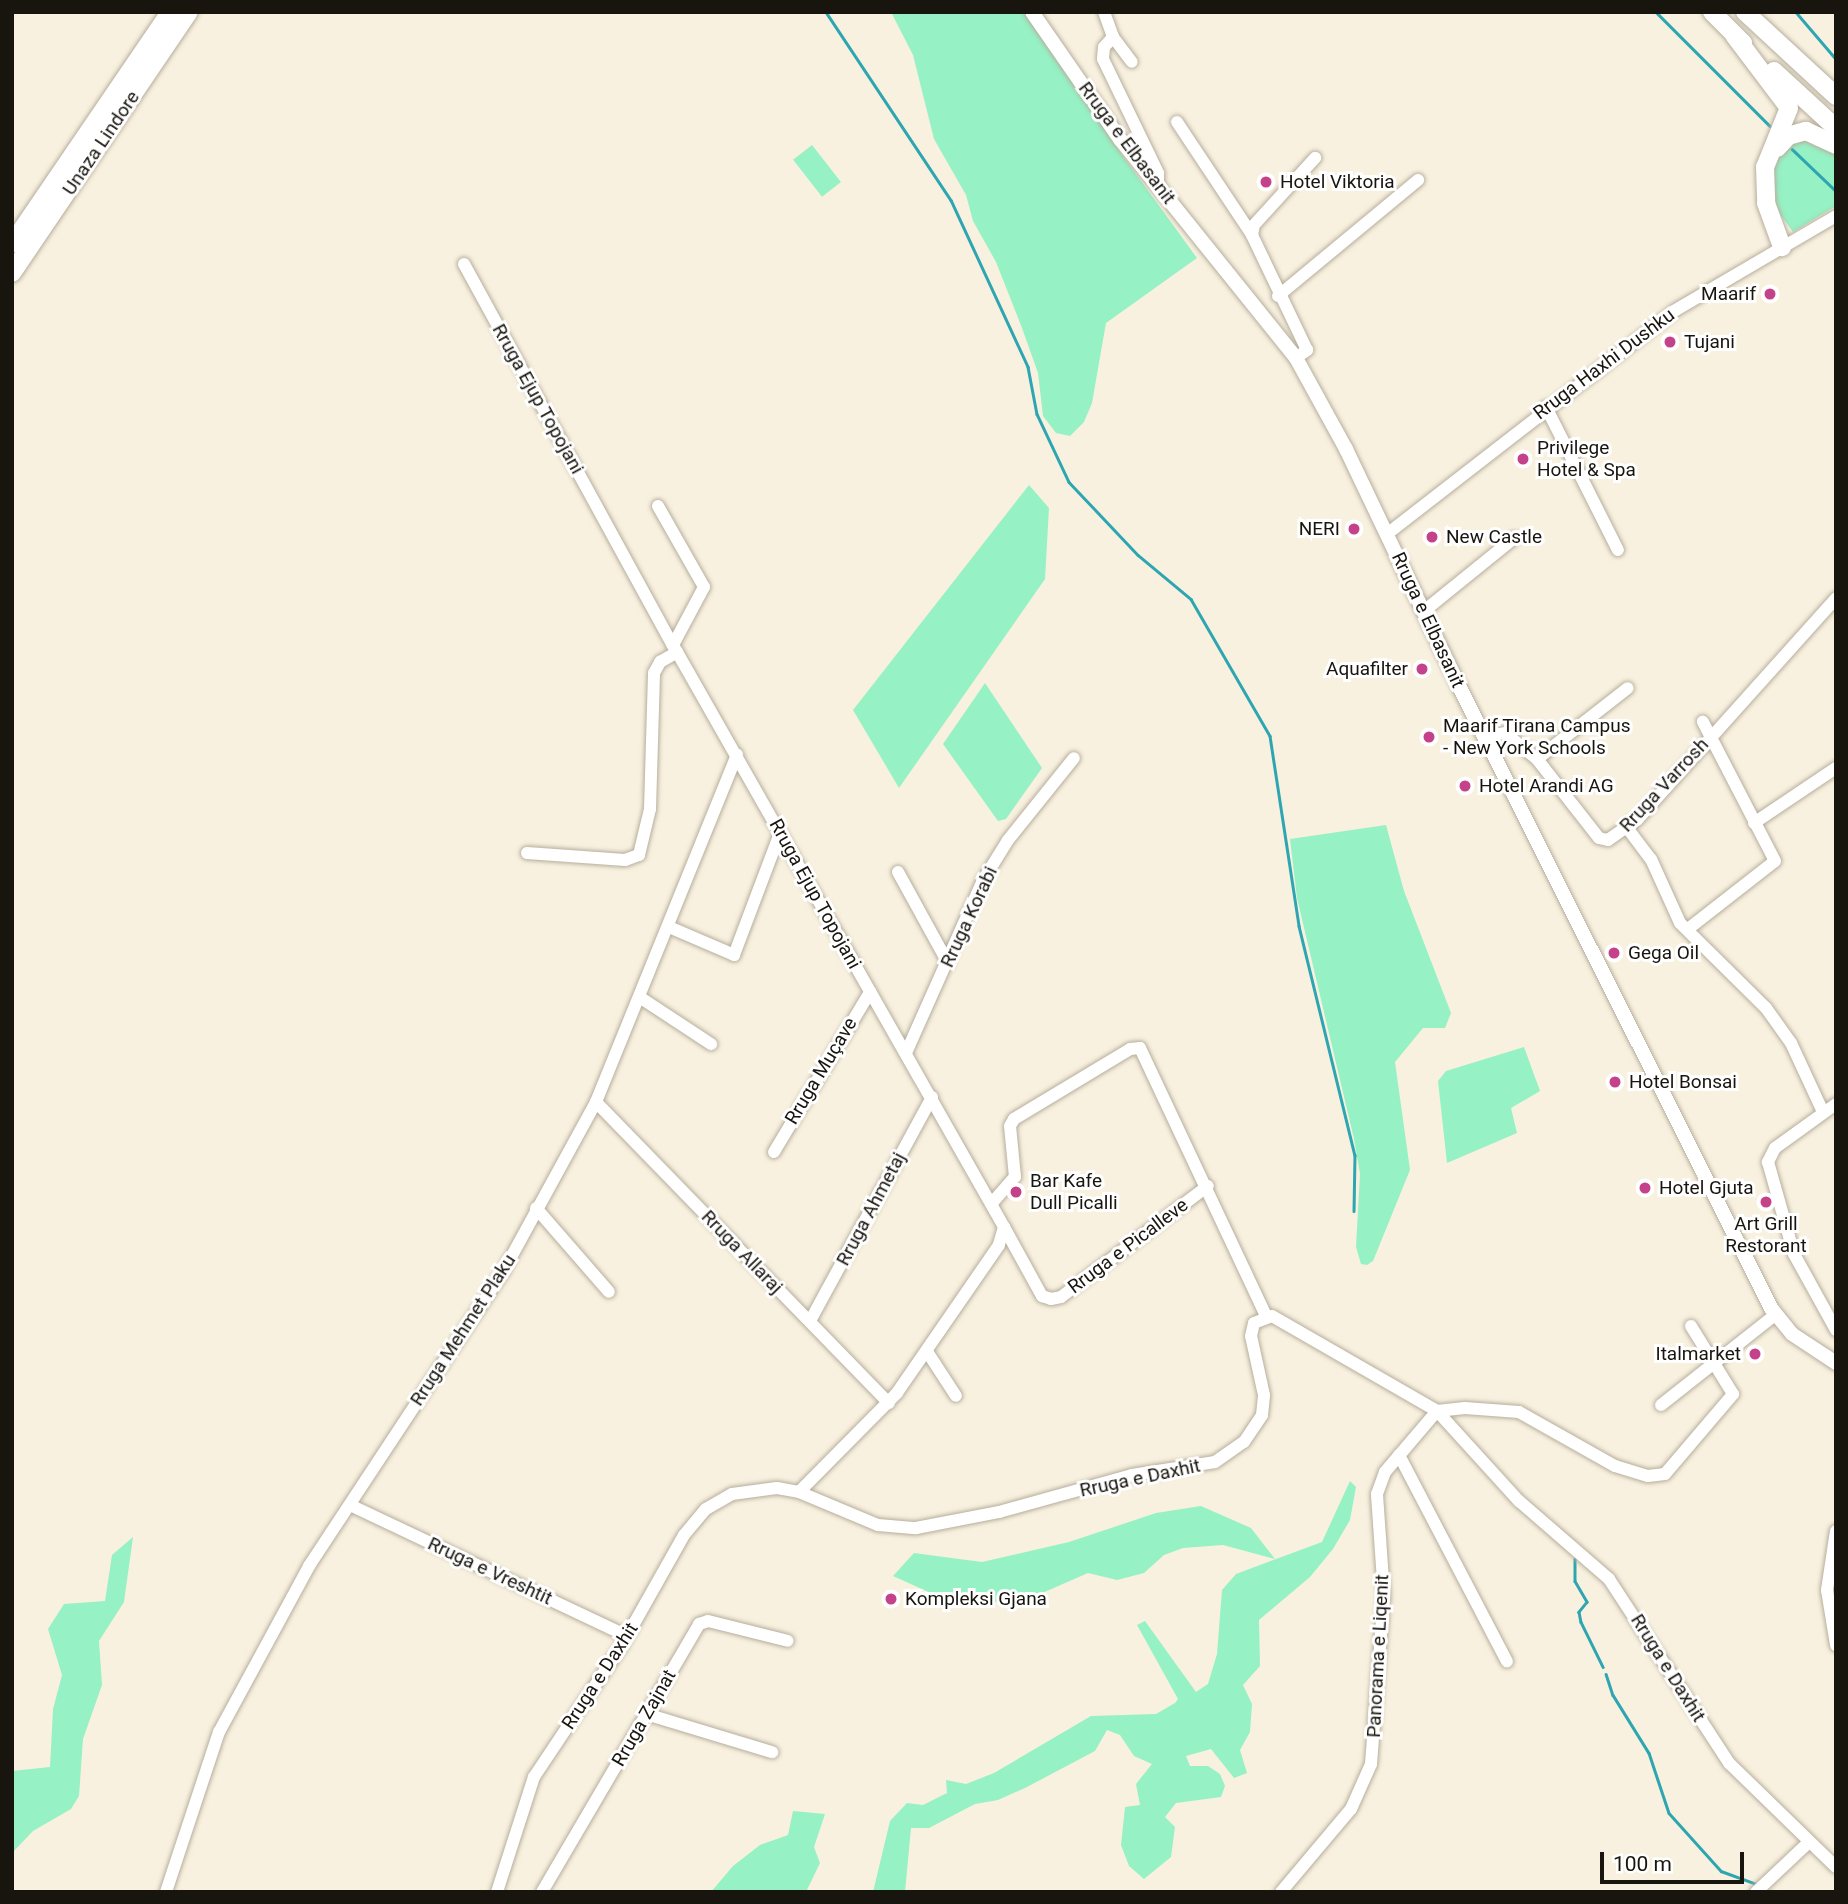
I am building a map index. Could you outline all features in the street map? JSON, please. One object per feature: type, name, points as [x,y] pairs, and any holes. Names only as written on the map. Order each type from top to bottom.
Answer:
[{"type":"highway","name":"Unaza Lindore","points":[[12,244],[170,12]]},
{"type":"highway","name":"Unaza Lindore","points":[[12,274],[189,12]]},
{"type":"highway","points":[[1712,12],[1836,128]]},
{"type":"highway","points":[[1747,15],[1836,86]]},
{"type":"highway","points":[[1747,15],[1836,96]]},
{"type":"highway","points":[[1734,35],[1789,108],[1765,167],[1766,203],[1786,245]]},
{"type":"highway","points":[[1786,245],[1770,197],[1774,153],[1788,136],[1806,131],[1836,145]]},
{"type":"main road","name":"Rruga e Elbasanit","points":[[1032,12],[1158,187],[1296,358],[1387,534],[1484,736],[1775,1315],[1792,1334],[1836,1363]]},
{"type":"street","points":[[1104,12],[1113,37],[1132,62]]},
{"type":"street","points":[[1113,37],[1102,51],[1103,59],[1158,173],[1158,187]]},
{"type":"street","points":[[1177,122],[1252,235],[1278,296],[1307,350],[1296,358]]},
{"type":"street","points":[[1252,235],[1254,225],[1315,158]]},
{"type":"street","points":[[1278,296],[1418,180]]},
{"type":"street","name":"Rruga Haxhi Dushku","points":[[1387,534],[1546,407],[1674,311],[1836,216]]},
{"type":"street","name":"Rruga Ejup Topojani","points":[[464,264],[675,648],[1004,1227]]},
{"type":"street","points":[[1546,407],[1618,550]]},
{"type":"street","points":[[527,853],[625,860],[639,855],[650,809],[654,673],[660,662],[675,648],[704,587],[658,506]]},
{"type":"street","points":[[1424,611],[1514,538]]},
{"type":"street","name":"Rruga Varrosh","points":[[1484,736],[1505,733],[1537,759],[1601,839],[1628,829],[1836,598]]},
{"type":"street","points":[[1537,759],[1628,688]]},
{"type":"street","points":[[1688,929],[1775,861],[1703,722]]},
{"type":"street","name":"Rruga Mehmet Plaku","points":[[166,1892],[219,1732],[309,1566],[352,1506],[504,1270],[596,1102],[641,998],[737,755]]},
{"type":"street","name":"Rruga Korabi","points":[[906,1053],[982,882],[1008,840],[1074,758]]},
{"type":"street","points":[[1754,823],[1836,768]]},
{"type":"street","points":[[1628,829],[1651,859],[1680,923],[1766,1008],[1791,1043],[1823,1112]]},
{"type":"street","points":[[669,927],[733,956],[780,833]]},
{"type":"street","points":[[898,872],[948,963]]},
{"type":"street","name":"Rruga Muçave","points":[[774,1152],[870,992]]},
{"type":"street","points":[[641,998],[711,1044]]},
{"type":"street","name":"Rruga e Picalleve","points":[[992,1203],[1015,1177],[1010,1126],[1013,1119],[1137,1047],[1208,1186],[1266,1316]]},
{"type":"street","name":"Rruga Ahmetaj","points":[[810,1321],[932,1097]]},
{"type":"street","name":"Rruga Allaraj","points":[[596,1102],[889,1402]]},
{"type":"street","points":[[1836,1104],[1775,1148],[1768,1162],[1794,1254],[1836,1330]]},
{"type":"street","name":"Rruga e Picalleve","points":[[1004,1227],[1042,1296],[1051,1299],[1061,1297],[1208,1186]]},
{"type":"street","points":[[536,1208],[609,1292]]},
{"type":"street","points":[[799,1492],[889,1402],[928,1353],[999,1245],[1004,1227]]},
{"type":"street","points":[[1661,1405],[1775,1315]]},
{"type":"street","name":"Rruga e Daxhit","points":[[497,1892],[531,1783],[628,1636],[684,1535],[706,1509],[748,1490],[799,1492],[878,1525],[916,1528],[999,1513],[1132,1475],[1215,1462],[1244,1442],[1262,1415],[1264,1395],[1251,1336],[1254,1323],[1266,1316],[1286,1320],[1437,1411],[1519,1501],[1618,1588],[1728,1763],[1836,1867]]},
{"type":"street","points":[[1437,1411],[1465,1408],[1519,1412],[1615,1466],[1657,1476],[1672,1469],[1733,1394],[1713,1366],[1691,1326]]},
{"type":"street","points":[[928,1353],[956,1396]]},
{"type":"street","name":"Panorama e Liqenit","points":[[1281,1892],[1351,1809],[1371,1764],[1384,1587],[1377,1494],[1399,1455],[1437,1411]]},
{"type":"street","points":[[1399,1455],[1507,1662]]},
{"type":"street","name":"Rruga e Vreshtit","points":[[352,1506],[628,1636]]},
{"type":"street","points":[[1836,1531],[1827,1590],[1836,1644]]},
{"type":"street","name":"Rruga Zajnat","points":[[542,1892],[703,1622],[788,1642]]},
{"type":"street","points":[[646,1714],[772,1752]]},
{"type":"street","points":[[1756,1892],[1809,1842]]},
{"type":"green space","points":[[891,12],[1028,12],[1112,141],[1197,258],[1106,323],[1092,403],[1084,422],[1070,436],[1056,433],[1043,416],[1038,373],[1022,328],[996,262],[973,221],[966,195],[934,139],[913,55]]},
{"type":"green space","points":[[1798,136],[1836,152],[1836,206],[1793,232],[1774,206],[1773,168],[1776,156]]},
{"type":"green space","points":[[812,145],[841,182],[822,197],[793,160]]},
{"type":"green space","points":[[1029,485],[1049,508],[1045,579],[899,788],[853,710]]},
{"type":"green space","points":[[985,683],[1042,768],[1006,819],[998,821],[943,744]]},
{"type":"green space","points":[[1386,825],[1404,891],[1451,1013],[1445,1028],[1423,1028],[1395,1062],[1410,1170],[1373,1261],[1367,1265],[1361,1264],[1356,1247],[1360,1174],[1354,1139],[1297,898],[1290,839]]},
{"type":"green space","points":[[1524,1047],[1540,1091],[1511,1108],[1517,1133],[1447,1163],[1438,1081],[1446,1071]]},
{"type":"green space","points":[[1350,1481],[1356,1487],[1350,1520],[1333,1549],[1310,1577],[1259,1620],[1260,1666],[1243,1685],[1252,1704],[1250,1732],[1240,1750],[1247,1773],[1234,1778],[1211,1749],[1186,1756],[1190,1766],[1208,1766],[1220,1774],[1225,1786],[1221,1797],[1176,1803],[1165,1817],[1175,1827],[1171,1857],[1144,1879],[1129,1866],[1121,1845],[1125,1807],[1140,1805],[1136,1784],[1152,1764],[1134,1756],[1120,1735],[1107,1730],[1095,1751],[1025,1788],[998,1800],[975,1804],[929,1828],[911,1828],[905,1892],[873,1892],[890,1821],[907,1803],[923,1805],[947,1793],[946,1780],[966,1784],[994,1773],[1091,1716],[1156,1714],[1175,1703],[1178,1699],[1137,1625],[1145,1621],[1196,1692],[1208,1684],[1217,1654],[1222,1590],[1236,1574],[1322,1542]]},
{"type":"green space","points":[[1201,1506],[1251,1528],[1275,1559],[1223,1545],[1183,1548],[1164,1555],[1144,1573],[1117,1580],[1088,1573],[1040,1594],[986,1604],[955,1604],[893,1576],[914,1553],[982,1562],[1069,1542],[1156,1513]]},
{"type":"green space","points":[[133,1537],[124,1602],[99,1641],[102,1685],[83,1739],[79,1796],[71,1809],[33,1831],[12,1853],[12,1771],[50,1767],[53,1709],[62,1675],[48,1629],[64,1604],[105,1601],[112,1555]]},
{"type":"green space","points":[[793,1811],[825,1814],[814,1847],[820,1863],[806,1892],[711,1892],[733,1866],[760,1845],[788,1835]]},
{"type":"waterway","points":[[826,12],[951,200],[1028,367],[1037,414],[1069,482],[1138,555],[1191,599],[1270,736],[1299,926],[1355,1155],[1354,1211]]},
{"type":"waterway","points":[[1656,12],[1770,126]]},
{"type":"waterway","points":[[1796,12],[1836,59]]},
{"type":"waterway","points":[[1792,149],[1836,191]]},
{"type":"waterway","points":[[1575,1559],[1575,1581],[1587,1602],[1579,1612],[1581,1622],[1603,1667]]},
{"type":"waterway","points":[[1606,1674],[1613,1695],[1649,1753],[1669,1813],[1721,1871],[1756,1884]]},
{"type":"place","name":"Hotel Viktoria","points":[[1266,182]]},
{"type":"place","name":"Maarif","points":[[1770,294]]},
{"type":"place","name":"Tujani","points":[[1670,342]]},
{"type":"place","name":"Privilege Hotel & Spa","points":[[1523,459]]},
{"type":"place","name":"NERI","points":[[1354,529]]},
{"type":"place","name":"New Castle","points":[[1432,537]]},
{"type":"place","name":"Aquafilter","points":[[1422,669]]},
{"type":"place","name":"Maarif Tirana Campus - New York Schools","points":[[1429,737]]},
{"type":"place","name":"Hotel Arandi AG","points":[[1465,786]]},
{"type":"place","name":"Gega Oil","points":[[1614,953]]},
{"type":"place","name":"Hotel Bonsai","points":[[1615,1082]]},
{"type":"place","name":"Hotel Gjuta","points":[[1645,1188]]},
{"type":"place","name":"Bar Kafe Dull Picalli","points":[[1016,1192]]},
{"type":"place","name":"Art Grill Restorant","points":[[1766,1202]]},
{"type":"place","name":"Italmarket","points":[[1755,1354]]},
{"type":"place","name":"Kompleksi Gjana","points":[[891,1599]]}]
